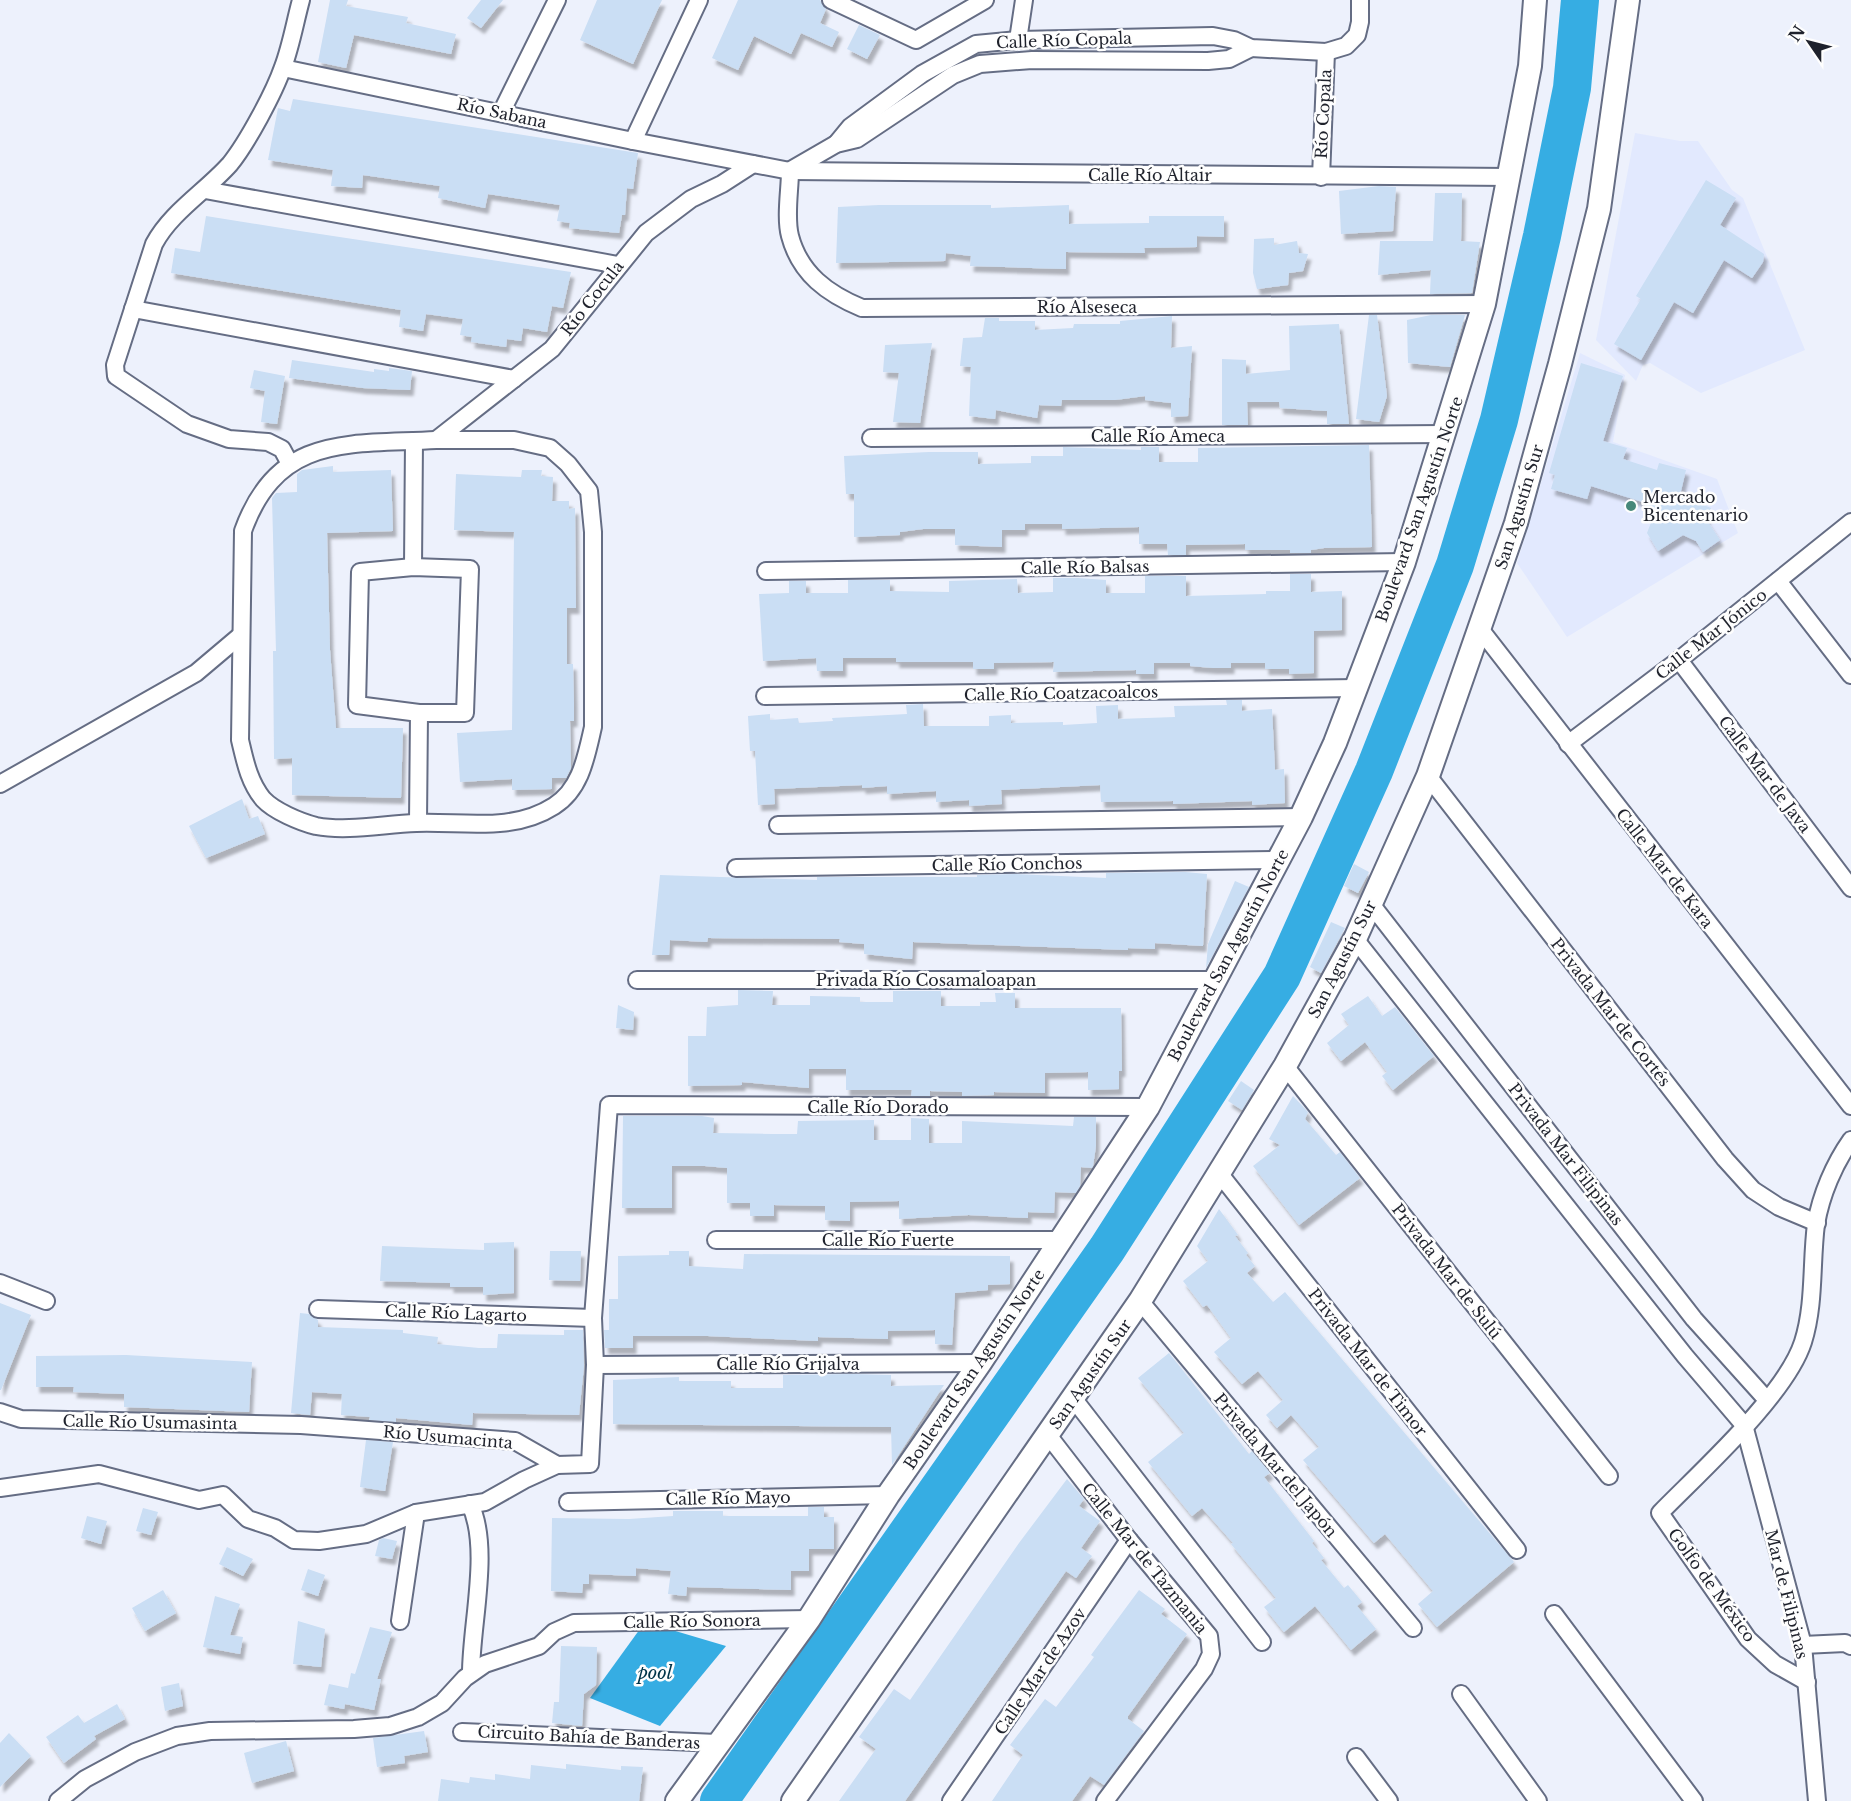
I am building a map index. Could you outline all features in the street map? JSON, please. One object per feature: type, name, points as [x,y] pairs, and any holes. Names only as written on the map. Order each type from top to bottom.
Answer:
[{"type":"main road","name":"Boulevard San Agustín Norte","points":[[677,1801],[809,1619],[888,1495],[980,1363],[1148,1107],[1301,817],[1356,688],[1404,562],[1484,304],[1530,66],[1535,0]]},
{"type":"main road","name":"San Agustín Sur","points":[[793,1801],[1140,1301],[1284,1066],[1355,939],[1428,776],[1516,523],[1599,209],[1628,0]]},
{"type":"street","points":[[290,464],[282,449],[268,442],[229,439],[187,424],[116,376],[115,365],[154,244],[162,229],[205,190],[231,162],[283,68],[301,0]]},
{"type":"street","points":[[501,113],[557,0]]},
{"type":"street","points":[[633,141],[699,0]]},
{"type":"street","points":[[831,0],[916,40],[985,0]]},
{"type":"street","points":[[1018,40],[1024,0]]},
{"type":"street","points":[[1326,52],[1346,46],[1357,35],[1360,22],[1360,0]]},
{"type":"street","name":"Calle Río Copala","points":[[836,144],[850,127],[922,74],[952,55],[976,44],[1018,40],[1213,36],[1234,40],[1251,48],[1326,52]]},
{"type":"street","name":"Calle Río Copala","points":[[790,171],[836,144],[857,139],[953,75],[980,64],[1032,60],[1208,61],[1229,59],[1251,48]]},
{"type":"street","name":"Río Copala","points":[[1321,177],[1326,52]]},
{"type":"street","name":"Río Sabana","points":[[283,68],[633,141],[790,171]]},
{"type":"street","name":"Río Cocula","points":[[436,440],[552,350],[646,233],[691,199],[722,184],[753,164]]},
{"type":"street","name":"Calle Río Altair","points":[[790,171],[1510,177]]},
{"type":"street","name":"Río Alseseca","points":[[790,171],[789,234],[802,263],[817,284],[835,297],[862,308],[1484,304]]},
{"type":"street","points":[[205,190],[618,266]]},
{"type":"street","points":[[133,309],[514,379]]},
{"type":"street","name":"Calle Río Ameca","points":[[871,438],[1445,434]]},
{"type":"street","points":[[514,440],[550,448],[568,464],[589,491],[593,532],[593,727],[586,758],[576,785],[555,806],[525,820],[484,825],[418,822],[343,827],[315,826],[289,815],[264,800],[248,774],[240,740],[243,531],[251,508],[264,488],[290,464],[307,453],[346,443],[414,441],[514,440]]},
{"type":"street","points":[[413,567],[414,441]]},
{"type":"street","name":"Calle Mar Jónico","points":[[1568,744],[1679,660],[1851,522]]},
{"type":"street","name":"Calle Río Balsas","points":[[766,571],[1404,562]]},
{"type":"street","points":[[413,567],[470,569],[465,713],[419,713],[357,705],[360,572],[413,567]]},
{"type":"street","points":[[1778,581],[1851,675]]},
{"type":"street","name":"Calle Mar de Kara","points":[[1480,628],[1851,1106]]},
{"type":"street","points":[[0,784],[196,673],[241,635]]},
{"type":"street","name":"Calle Mar de Java","points":[[1679,660],[1851,888]]},
{"type":"street","name":"Calle Río Coatzacoalcos","points":[[765,696],[1356,688]]},
{"type":"street","points":[[418,822],[419,713]]},
{"type":"street","name":"Privada Mar de Cortés","points":[[1428,776],[1725,1159],[1753,1190],[1779,1207],[1816,1223]]},
{"type":"street","points":[[778,825],[1301,817]]},
{"type":"street","name":"Calle Río Conchos","points":[[736,868],[1278,860]]},
{"type":"street","name":"Privada Mar Filipinas","points":[[1371,904],[1687,1309],[1766,1399]]},
{"type":"street","name":"Privada Mar Filipinas","points":[[1355,939],[1685,1356],[1744,1425]]},
{"type":"street","name":"Privada Río Cosamaloapan","points":[[637,980],[1215,980]]},
{"type":"street","name":"Privada Mar de Sulú","points":[[1284,1066],[1609,1476]]},
{"type":"street","name":"Calle Río Dorado","points":[[593,1318],[609,1105],[1148,1107]]},
{"type":"street","name":"Golfo de México","points":[[1807,1682],[1775,1664],[1748,1639],[1659,1513],[1744,1425],[1782,1378],[1802,1345],[1808,1323],[1816,1223],[1826,1187],[1851,1140]]},
{"type":"street","name":"Privada Mar de Timor","points":[[1220,1173],[1517,1550]]},
{"type":"street","name":"Calle Río Fuerte","points":[[716,1240],[1061,1240]]},
{"type":"street","points":[[0,1282],[46,1302]]},
{"type":"street","name":"Privada Mar del Japón","points":[[1140,1301],[1413,1628]]},
{"type":"street","name":"Calle Río Lagarto","points":[[318,1309],[593,1318]]},
{"type":"street","points":[[0,1488],[99,1474],[199,1500],[223,1495],[248,1519],[275,1528],[294,1540],[319,1542],[366,1534],[416,1513],[485,1502],[557,1465],[590,1464],[595,1365],[593,1318]]},
{"type":"street","name":"Calle Río Grijalva","points":[[595,1365],[980,1363]]},
{"type":"street","points":[[1073,1398],[1262,1642]]},
{"type":"street","name":"Calle Río Usumasinta","points":[[0,1412],[21,1419],[301,1425]]},
{"type":"street","points":[[0,1423],[21,1419]]},
{"type":"street","name":"Río Usumacinta","points":[[301,1425],[515,1441],[557,1465]]},
{"type":"street","name":"Mar de Filipinas","points":[[1744,1425],[1803,1645],[1817,1801]]},
{"type":"street","name":"Calle Mar de Tazmania","points":[[1048,1435],[1128,1540],[1209,1636],[1211,1654],[1204,1669],[1105,1801]]},
{"type":"street","name":"Calle Río Mayo","points":[[568,1502],[888,1495]]},
{"type":"street","points":[[58,1801],[85,1779],[135,1752],[177,1736],[210,1731],[354,1729],[390,1726],[418,1717],[442,1703],[471,1674],[471,1640],[478,1586],[479,1531],[470,1504]]},
{"type":"street","points":[[400,1621],[416,1513]]},
{"type":"street","name":"Calle Mar de Azov","points":[[951,1801],[1128,1540]]},
{"type":"street","points":[[1554,1614],[1694,1801]]},
{"type":"street","name":"Calle Río Sonora","points":[[471,1674],[485,1664],[539,1646],[554,1632],[574,1623],[809,1619]]},
{"type":"street","points":[[1803,1645],[1845,1643],[1851,1646]]},
{"type":"street","points":[[1461,1694],[1538,1801]]},
{"type":"street","name":"Circuito Bahía de Banderas","points":[[462,1732],[717,1743]]},
{"type":"street","points":[[1356,1757],[1389,1801]]},
{"type":"shaded area","points":[[1635,133],[1680,141],[1698,141],[1732,190],[1743,198],[1805,350],[1701,393],[1650,363],[1643,365],[1636,381],[1596,340]]},
{"type":"shaded area","name":"Mercado Bicentenario","points":[[1580,353],[1625,375],[1613,442],[1717,479],[1738,533],[1567,637],[1517,563]]},
{"type":"water","name":"pool","points":[[645,1622],[726,1646],[660,1726],[590,1698]]},
{"type":"building","points":[[330,0],[348,0],[346,6],[408,17],[406,23],[456,34],[451,54],[354,35],[346,68],[318,62]]},
{"type":"building","points":[[481,0],[503,0],[481,28],[467,18]]},
{"type":"building","points":[[597,0],[662,0],[633,64],[580,40]]},
{"type":"building","points":[[738,0],[820,0],[826,9],[820,23],[839,32],[832,47],[801,33],[791,54],[754,36],[738,70],[712,58]]},
{"type":"building","points":[[859,25],[880,35],[867,59],[847,49]]},
{"type":"building","points":[[293,99],[638,153],[633,189],[627,188],[625,215],[622,215],[619,233],[569,228],[570,223],[557,221],[560,205],[488,194],[485,208],[438,198],[440,186],[363,175],[362,188],[331,186],[333,170],[268,160],[278,108],[290,111]]},
{"type":"building","points":[[1706,180],[1736,198],[1720,225],[1764,254],[1763,262],[1752,278],[1724,260],[1693,313],[1674,302],[1641,360],[1614,344],[1641,299],[1636,296]]},
{"type":"building","points":[[1379,186],[1396,187],[1393,231],[1341,234],[1339,191]]},
{"type":"building","points":[[1435,193],[1462,193],[1461,241],[1480,242],[1472,293],[1430,294],[1431,270],[1378,275],[1380,241],[1433,241]]},
{"type":"building","points":[[991,205],[991,208],[1069,205],[1069,224],[1149,223],[1149,216],[1224,216],[1224,237],[1197,236],[1197,247],[1144,248],[1145,253],[1066,252],[1066,269],[970,266],[971,256],[946,253],[945,261],[836,263],[838,207]]},
{"type":"building","points":[[206,216],[571,272],[563,308],[552,306],[547,332],[523,328],[521,341],[507,339],[506,347],[471,342],[472,337],[460,335],[463,319],[426,314],[423,331],[399,327],[401,310],[171,273],[175,248],[200,252]]},
{"type":"building","points":[[1274,238],[1274,245],[1297,241],[1299,253],[1308,254],[1303,271],[1289,273],[1288,285],[1257,289],[1253,273],[1254,239]]},
{"type":"building","points":[[1369,315],[1377,315],[1387,396],[1379,422],[1356,419]]},
{"type":"building","points":[[1431,315],[1465,315],[1450,367],[1408,363],[1407,320]]},
{"type":"building","points":[[1172,316],[1171,348],[1192,346],[1188,416],[1171,417],[1171,403],[1145,400],[1145,396],[1115,400],[1062,400],[1061,406],[1039,405],[1037,418],[996,410],[995,419],[969,416],[971,367],[960,366],[963,338],[982,337],[985,318],[999,318],[999,321],[1035,321],[1035,330],[1073,328],[1074,324],[1120,324],[1120,321]]},
{"type":"building","points":[[1339,324],[1349,424],[1327,424],[1327,411],[1280,408],[1279,402],[1247,402],[1248,425],[1222,425],[1222,359],[1246,360],[1246,374],[1290,370],[1289,326]]},
{"type":"building","points":[[932,343],[920,423],[893,422],[899,373],[883,372],[885,345]]},
{"type":"building","points":[[292,360],[374,372],[374,369],[389,371],[389,368],[412,371],[410,390],[363,388],[289,378]]},
{"type":"building","points":[[1581,363],[1623,376],[1603,441],[1627,448],[1623,459],[1657,470],[1659,463],[1686,470],[1680,495],[1711,508],[1706,519],[1720,540],[1703,552],[1696,541],[1683,535],[1658,551],[1647,533],[1655,512],[1644,509],[1646,503],[1591,486],[1587,499],[1551,489],[1555,475],[1549,473]]},
{"type":"building","points":[[254,370],[285,376],[277,424],[261,422],[265,391],[250,388]]},
{"type":"building","points":[[1369,445],[1372,547],[1324,548],[1311,550],[1311,553],[1290,553],[1290,550],[1245,550],[1245,544],[1186,545],[1186,555],[1168,555],[1167,544],[1139,544],[1139,527],[1062,529],[1062,524],[1025,524],[1025,530],[1002,530],[1002,547],[955,545],[955,529],[923,529],[900,532],[900,535],[854,537],[854,494],[846,494],[844,456],[978,452],[978,464],[1031,463],[1031,456],[1063,456],[1063,447],[1141,450],[1141,447],[1159,447],[1159,462],[1198,462],[1198,448]]},
{"type":"building","points":[[333,466],[333,472],[391,470],[393,531],[327,533],[330,650],[336,728],[403,728],[401,798],[292,795],[292,758],[274,759],[273,651],[276,651],[272,498],[276,493],[297,492],[297,474],[302,470]]},
{"type":"building","points":[[522,470],[542,470],[541,476],[553,477],[552,501],[569,501],[569,509],[575,508],[576,608],[567,608],[567,664],[573,664],[574,702],[574,721],[570,721],[571,768],[566,778],[552,778],[552,789],[512,790],[512,779],[460,782],[457,733],[512,730],[514,532],[454,530],[456,474],[521,477]]},
{"type":"building","points":[[1290,574],[1311,574],[1311,592],[1342,591],[1342,630],[1314,631],[1314,673],[1289,674],[1289,669],[1265,669],[1265,663],[1231,663],[1231,668],[1213,668],[1190,666],[1190,663],[1154,663],[1154,674],[1136,674],[1136,670],[1053,672],[1054,662],[994,663],[994,669],[973,669],[973,662],[896,662],[896,658],[843,658],[843,671],[817,671],[816,658],[763,661],[759,594],[789,593],[789,581],[806,581],[806,593],[848,593],[848,580],[890,580],[890,591],[949,592],[949,581],[1017,579],[1018,593],[1053,592],[1053,578],[1078,578],[1106,580],[1106,593],[1145,593],[1145,576],[1186,576],[1186,596],[1266,594],[1266,591],[1290,591]]},
{"type":"building","points":[[1226,700],[1242,700],[1242,711],[1272,709],[1275,770],[1284,769],[1285,803],[1252,805],[1252,801],[1173,804],[1173,801],[1101,802],[1100,785],[1001,790],[1002,804],[969,806],[969,800],[936,802],[936,791],[887,794],[887,786],[862,788],[862,785],[774,789],[775,804],[758,805],[755,751],[750,751],[748,716],[770,714],[770,720],[798,718],[799,723],[833,721],[832,718],[907,714],[906,705],[923,704],[924,726],[989,726],[989,716],[1011,715],[1011,723],[1063,722],[1063,725],[1097,723],[1096,706],[1118,705],[1118,719],[1175,717],[1174,706],[1227,705]]},
{"type":"building","points":[[242,799],[249,819],[258,816],[265,834],[206,858],[189,826]]},
{"type":"building","points":[[1354,864],[1369,872],[1358,893],[1344,886]]},
{"type":"building","points":[[1106,873],[1207,874],[1203,946],[1155,943],[1155,949],[1128,948],[1128,950],[913,942],[912,959],[864,954],[864,944],[839,942],[840,939],[708,938],[707,942],[670,940],[669,955],[652,955],[660,875],[817,880],[817,877],[977,877],[977,875],[1015,874],[1106,878]]},
{"type":"building","points":[[1235,881],[1249,887],[1206,968],[1208,944]]},
{"type":"building","points":[[1331,922],[1345,928],[1321,973],[1310,967]]},
{"type":"building","points":[[738,990],[773,991],[772,1005],[810,1005],[810,996],[860,997],[860,1002],[893,1002],[893,991],[941,991],[941,1006],[980,1006],[980,1002],[996,1002],[995,993],[1015,993],[1015,1008],[1121,1008],[1122,1071],[1119,1071],[1119,1089],[1088,1090],[1088,1072],[1045,1073],[1045,1093],[994,1092],[994,1095],[962,1096],[962,1092],[930,1091],[930,1096],[911,1096],[912,1090],[846,1090],[846,1069],[809,1069],[809,1088],[742,1082],[742,1085],[688,1086],[688,1036],[706,1036],[707,1007],[738,1005]]},
{"type":"building","points":[[1368,996],[1382,1016],[1395,1007],[1434,1056],[1393,1090],[1382,1076],[1387,1072],[1365,1042],[1341,1061],[1327,1043],[1349,1025],[1341,1014]]},
{"type":"building","points":[[618,1005],[634,1012],[633,1030],[616,1028]]},
{"type":"building","points":[[1241,1081],[1254,1090],[1242,1110],[1228,1101]]},
{"type":"building","points":[[1293,1096],[1308,1112],[1305,1119],[1336,1155],[1340,1152],[1360,1178],[1299,1225],[1253,1166],[1280,1145],[1269,1139]]},
{"type":"building","points":[[623,1116],[702,1116],[714,1118],[713,1133],[775,1134],[797,1134],[798,1121],[874,1120],[874,1140],[911,1140],[911,1118],[929,1119],[929,1143],[962,1143],[962,1121],[1073,1126],[1074,1117],[1096,1117],[1096,1146],[1092,1168],[1081,1167],[1080,1186],[1076,1193],[1055,1192],[1054,1213],[1028,1212],[1028,1218],[969,1215],[899,1219],[899,1201],[850,1202],[850,1221],[825,1220],[825,1206],[774,1205],[774,1216],[750,1216],[750,1203],[727,1203],[727,1168],[705,1166],[672,1166],[672,1208],[622,1208]]},
{"type":"building","points":[[1219,1209],[1238,1235],[1235,1236],[1255,1266],[1247,1273],[1273,1302],[1285,1292],[1514,1562],[1437,1627],[1418,1604],[1433,1591],[1385,1534],[1374,1543],[1303,1460],[1319,1447],[1291,1415],[1277,1428],[1266,1415],[1283,1400],[1258,1371],[1242,1384],[1214,1352],[1231,1338],[1207,1305],[1203,1307],[1183,1281],[1208,1261],[1197,1246]]},
{"type":"building","points":[[514,1242],[514,1293],[483,1295],[483,1287],[450,1287],[450,1283],[380,1281],[382,1246],[484,1250],[484,1243]]},
{"type":"building","points":[[550,1251],[581,1251],[580,1281],[549,1280]]},
{"type":"building","points":[[669,1251],[689,1251],[689,1266],[743,1269],[744,1254],[1010,1256],[1010,1284],[988,1285],[988,1290],[955,1293],[952,1345],[935,1344],[935,1330],[888,1331],[888,1339],[818,1337],[818,1341],[708,1336],[633,1336],[633,1348],[605,1348],[604,1330],[609,1330],[609,1299],[618,1299],[618,1256],[669,1255]]},
{"type":"building","points":[[0,1303],[31,1315],[1,1390],[0,1390]]},
{"type":"building","points":[[300,1313],[309,1314],[318,1320],[318,1327],[403,1330],[403,1333],[438,1337],[437,1344],[479,1348],[497,1348],[498,1334],[564,1335],[564,1330],[583,1330],[584,1366],[579,1415],[473,1413],[472,1425],[396,1418],[396,1422],[369,1420],[370,1417],[341,1415],[342,1394],[312,1392],[310,1415],[291,1413]]},
{"type":"building","points":[[1169,1353],[1249,1454],[1252,1451],[1270,1473],[1264,1477],[1314,1541],[1312,1543],[1324,1558],[1321,1560],[1344,1588],[1348,1585],[1362,1602],[1357,1606],[1376,1629],[1351,1650],[1315,1606],[1284,1632],[1264,1607],[1276,1598],[1231,1544],[1233,1543],[1202,1508],[1192,1516],[1148,1462],[1184,1433],[1138,1378]]},
{"type":"building","points":[[126,1355],[252,1362],[249,1412],[124,1407],[124,1394],[73,1392],[74,1387],[36,1387],[36,1356]]},
{"type":"building","points":[[783,1375],[891,1375],[891,1386],[944,1385],[892,1465],[891,1427],[613,1424],[613,1380],[679,1377],[679,1381],[731,1381],[731,1388],[783,1388]]},
{"type":"building","points":[[366,1440],[393,1442],[385,1491],[360,1487]]},
{"type":"building","points":[[1067,1479],[1084,1499],[1079,1506],[1100,1521],[1081,1548],[1092,1556],[1076,1578],[1066,1571],[905,1801],[839,1801],[876,1749],[859,1737],[894,1689],[910,1700],[1019,1543]]},
{"type":"building","points":[[808,1507],[824,1507],[824,1517],[834,1517],[834,1549],[809,1549],[809,1571],[791,1571],[791,1590],[687,1587],[686,1596],[668,1594],[671,1571],[636,1568],[636,1576],[589,1574],[589,1584],[583,1584],[582,1593],[551,1591],[552,1518],[629,1519],[673,1516],[673,1511],[723,1511],[723,1516],[808,1516]]},
{"type":"building","points":[[143,1508],[158,1512],[151,1535],[136,1531]]},
{"type":"building","points":[[87,1516],[107,1521],[101,1544],[81,1538]]},
{"type":"building","points":[[383,1538],[397,1541],[392,1559],[375,1556],[379,1540]]},
{"type":"building","points":[[227,1547],[253,1559],[243,1576],[219,1564]]},
{"type":"building","points":[[308,1569],[325,1575],[318,1596],[301,1590]]},
{"type":"building","points":[[163,1590],[176,1613],[145,1631],[132,1608]]},
{"type":"building","points":[[1139,1590],[1165,1609],[1161,1614],[1187,1634],[1128,1716],[1128,1719],[1144,1731],[1104,1785],[1090,1776],[1072,1801],[992,1801],[1023,1755],[1010,1745],[1045,1699],[1056,1707],[1094,1657],[1091,1655]]},
{"type":"building","points":[[215,1596],[240,1604],[230,1635],[243,1637],[240,1654],[203,1647]]},
{"type":"building","points":[[298,1621],[325,1629],[321,1667],[293,1664]]},
{"type":"building","points":[[370,1627],[392,1632],[377,1679],[381,1679],[374,1710],[345,1704],[344,1709],[324,1705],[329,1684],[348,1688],[351,1673],[355,1674]]},
{"type":"building","points":[[561,1646],[597,1647],[596,1685],[584,1694],[582,1726],[552,1723],[554,1702],[559,1702]]},
{"type":"building","points":[[179,1683],[183,1706],[165,1711],[161,1687]]},
{"type":"building","points":[[117,1704],[125,1719],[94,1736],[96,1739],[64,1763],[46,1737],[78,1715],[84,1723]]},
{"type":"building","points":[[424,1731],[428,1752],[404,1756],[405,1763],[377,1767],[373,1738]]},
{"type":"building","points":[[9,1733],[31,1756],[0,1787],[0,1743]]},
{"type":"building","points":[[286,1741],[294,1771],[252,1783],[244,1753]]},
{"type":"building","points":[[566,1764],[621,1770],[621,1766],[643,1767],[639,1801],[438,1801],[441,1779],[469,1783],[470,1777],[495,1780],[495,1774],[530,1779],[531,1765],[566,1769]]},
{"type":"waterway","points":[[719,1801],[1107,1249],[1282,976],[1374,771],[1455,565],[1499,420],[1542,236],[1572,88],[1580,0]]},
{"type":"place","name":"Mercado Bicentenario","points":[[1631,506]]}]
